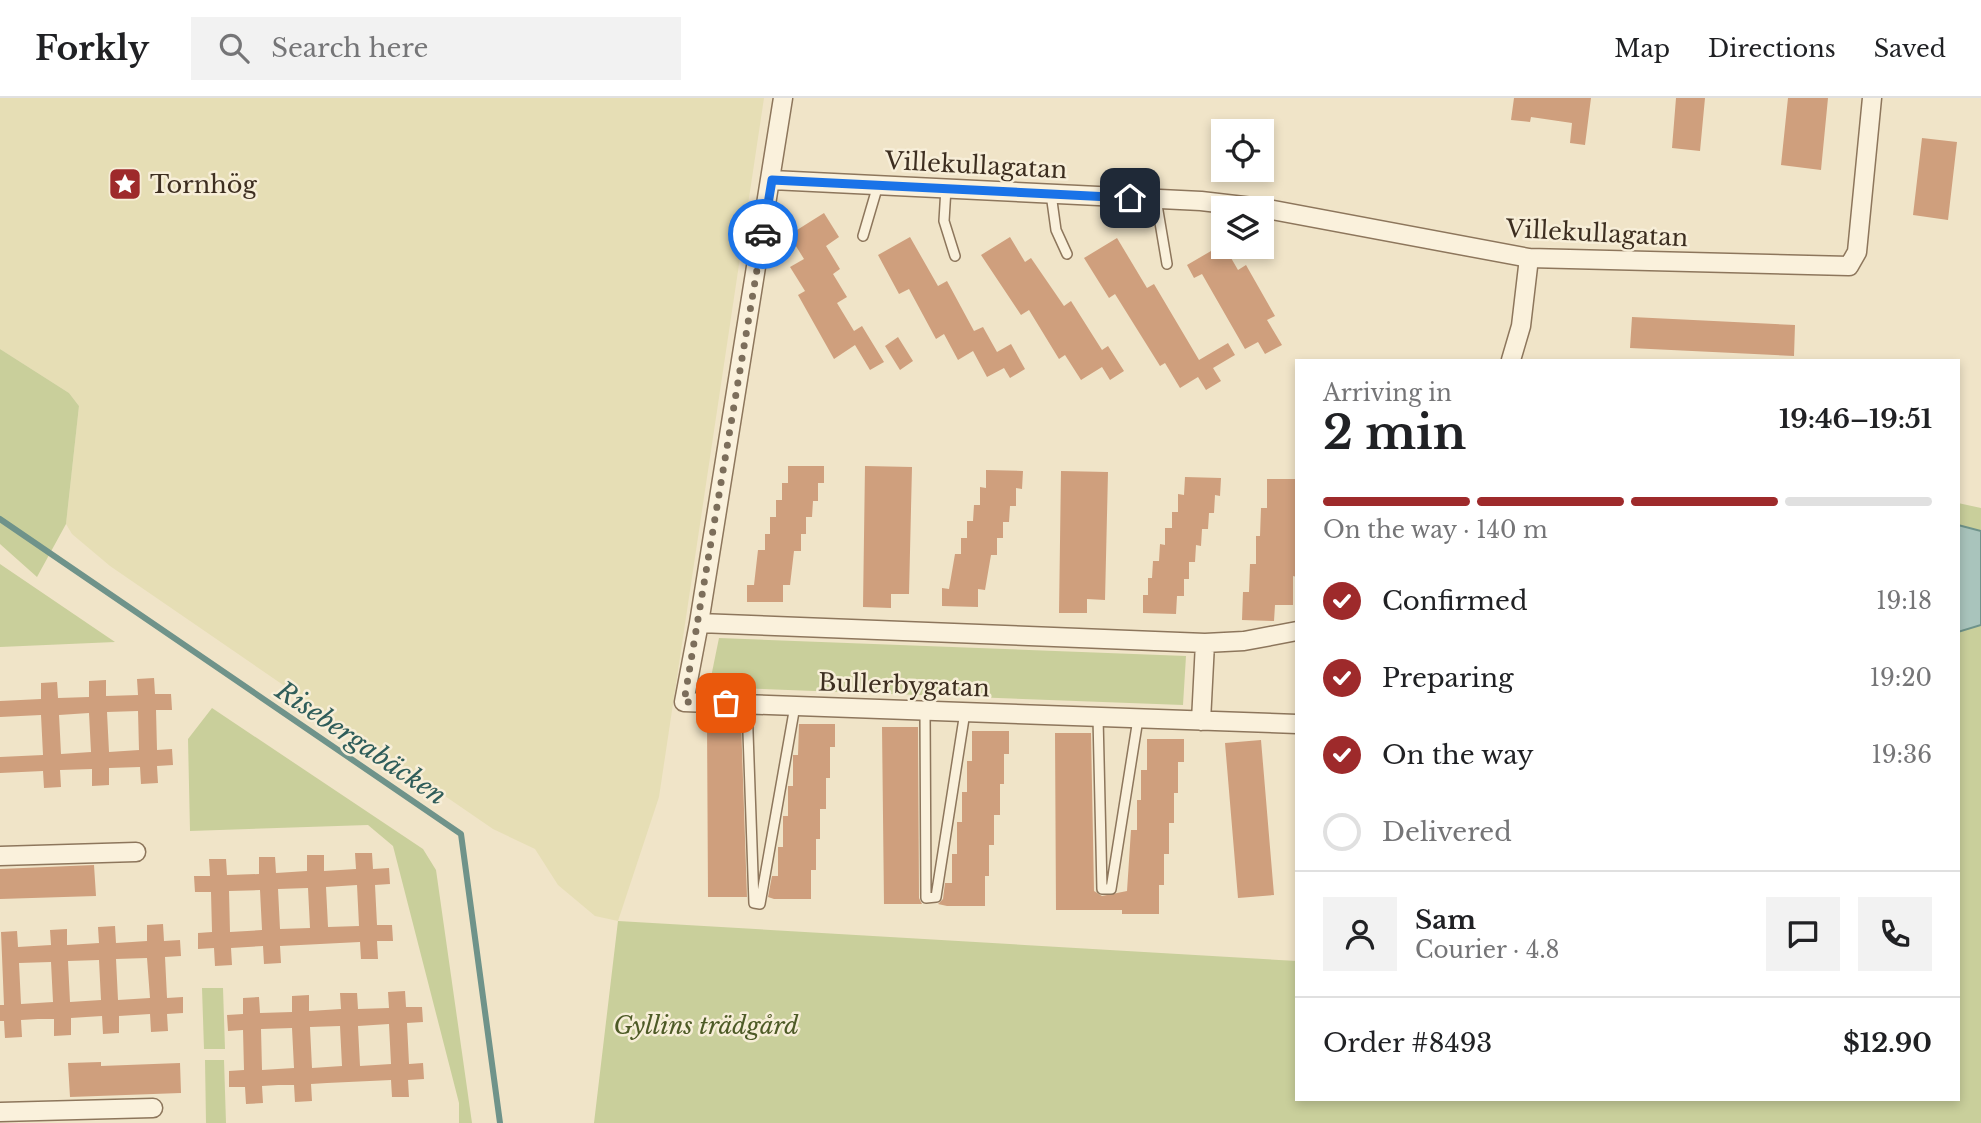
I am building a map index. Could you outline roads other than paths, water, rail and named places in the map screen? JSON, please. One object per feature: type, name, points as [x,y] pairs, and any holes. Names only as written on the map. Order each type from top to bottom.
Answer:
[{"type":"street","name":"Bullerbygatan","points":[[783,98],[772,180],[684,702],[1295,724]]},
{"type":"street","name":"Villekullagatan","points":[[1274,210],[1529,258],[1849,266],[1857,252],[1872,98]]},
{"type":"street","name":"Villekullagatan","points":[[772,180],[1211,204]]},
{"type":"street","points":[[1511,359],[1521,326],[1529,258]]},
{"type":"street","points":[[699,623],[1205,643],[1244,641],[1295,631]]},
{"type":"street","points":[[1201,721],[1205,643]]},
{"type":"street","points":[[0,856],[136,852]]},
{"type":"street","points":[[0,1112],[153,1108]]},
{"type":"lane","points":[[863,236],[878,185]]},
{"type":"lane","points":[[946,188],[944,221],[956,256]]},
{"type":"lane","points":[[1051,194],[1056,230],[1067,254]]},
{"type":"lane","points":[[1156,199],[1167,264]]},
{"type":"lane","points":[[747,704],[754,903],[760,904],[794,706]]},
{"type":"lane","points":[[925,711],[926,898],[936,897],[965,712]]},
{"type":"lane","points":[[1098,718],[1102,889],[1111,889],[1138,719]]},
{"type":"water","points":[[1960,526],[1981,531],[1981,625],[1960,631]]},
{"type":"waterway","name":"Risebergabäcken","points":[[0,519],[461,834],[500,1123]]},
{"type":"place","name":"Tornhög","points":[[125,184]]},
{"type":"park label","name":"Gyllins trädgård","points":[[706,1025]]}]
